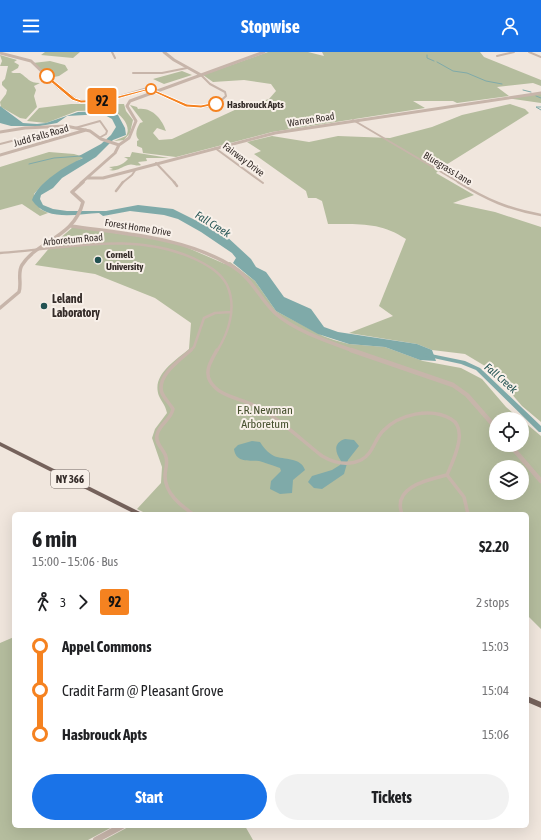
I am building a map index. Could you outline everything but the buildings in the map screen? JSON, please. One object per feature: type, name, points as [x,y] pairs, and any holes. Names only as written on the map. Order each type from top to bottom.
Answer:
[{"type":"main road","name":"NY 366","points":[[0,444],[136,512]]},
{"type":"main road","points":[[529,700],[541,705]]},
{"type":"street","points":[[112,52],[115,58]]},
{"type":"street","points":[[0,53],[31,61],[58,87],[78,101],[106,100],[146,89],[156,91],[180,104],[191,106],[211,105],[224,99],[226,96],[225,92],[210,84],[200,75],[164,52]]},
{"type":"street","points":[[0,308],[19,292],[19,276],[23,264],[38,250],[71,226],[77,218],[83,204],[82,201],[72,192],[115,153],[119,145],[133,133],[136,121],[128,109],[128,102],[264,52]]},
{"type":"street","points":[[497,56],[514,52]]},
{"type":"street","points":[[530,52],[541,57]]},
{"type":"street","points":[[133,73],[162,73],[187,68]]},
{"type":"street","name":"Warren Road","points":[[87,178],[101,179],[136,168],[275,133],[353,120],[541,93]]},
{"type":"street","name":"Bluegrass Lane","points":[[353,120],[488,200],[519,211],[541,215]]},
{"type":"street","points":[[75,128],[100,121],[107,131],[106,134],[99,138]]},
{"type":"street","points":[[0,132],[25,128],[59,126],[86,130],[103,140],[119,145]]},
{"type":"street","name":"Judd Falls Road","points":[[0,155],[86,130]]},
{"type":"street","points":[[0,144],[31,136],[40,143]]},
{"type":"street","name":"Fairway Drive","points":[[215,148],[263,183]]},
{"type":"street","points":[[156,163],[177,186]]},
{"type":"street","points":[[116,191],[118,186],[131,176],[136,168]]},
{"type":"street","name":"Forest Home Drive","points":[[71,226],[169,240],[225,262],[248,278],[269,307],[284,319],[320,339],[453,385],[468,395],[489,420]]},
{"type":"street","name":"Arboretum Road","points":[[0,254],[88,245],[122,244],[148,246],[177,251],[203,262],[222,276],[231,294],[231,312],[225,337],[208,368],[207,376],[211,384],[222,393],[266,411],[293,430],[322,456],[338,463],[350,463],[364,459],[370,454],[379,434],[386,428],[423,412],[433,411],[448,416],[457,423],[459,428],[453,465],[447,475]]},
{"type":"street","points":[[191,512],[170,491],[165,481],[167,461],[166,455],[158,443],[157,435],[162,426],[171,416],[173,409],[162,393],[162,384],[169,371],[194,347],[204,318],[215,313],[231,312]]},
{"type":"street","points":[[516,452],[541,481]]},
{"type":"street","points":[[401,512],[399,502],[408,489],[418,483],[447,475],[459,489],[468,507],[468,512]]},
{"type":"street","points":[[96,840],[118,828]]},
{"type":"green space","points":[[45,52],[80,52],[73,58],[41,55]]},
{"type":"green space","points":[[268,52],[308,52],[324,56],[322,52],[480,52],[484,57],[541,80],[541,86],[533,83],[497,87],[509,96],[457,103],[453,101],[413,101],[425,108],[272,132],[176,157],[143,153],[142,148],[137,146],[137,141],[139,140],[136,134],[137,129],[140,123],[143,122],[130,105],[137,107],[138,109],[148,110],[159,118],[166,131],[157,128],[153,133],[159,140],[172,139],[239,108],[269,99],[276,91],[271,84],[244,80],[213,82],[203,75]]},
{"type":"green space","points":[[0,55],[17,60],[14,62],[19,65],[18,68],[11,72],[20,73],[31,81],[40,83],[34,86],[36,90],[34,96],[37,107],[26,119],[20,118],[1,107],[0,102],[7,90],[2,85],[2,82],[5,79],[8,66],[0,66],[2,61]]},
{"type":"green space","points":[[50,61],[65,65],[68,70],[59,76],[49,78],[33,63]]},
{"type":"green space","points":[[182,71],[192,75],[164,84],[153,79]]},
{"type":"green space","points":[[541,93],[541,103],[507,98]]},
{"type":"green space","points":[[71,104],[124,104],[126,111],[133,120],[130,133],[124,140],[114,141],[126,136],[128,128],[125,121],[113,110],[77,111],[46,123],[27,121],[39,108]]},
{"type":"green space","points":[[510,104],[525,109],[529,113],[441,168],[436,173],[474,195],[453,203],[495,212],[541,227],[541,422],[522,406],[490,369],[465,354],[432,350],[417,344],[349,333],[393,316],[379,306],[406,239],[387,229],[369,225],[328,224],[322,201],[316,198],[308,198],[306,191],[254,154],[261,151],[247,142],[272,136],[309,142],[338,136],[390,138],[432,127],[462,115]]},
{"type":"green space","points":[[49,152],[74,154],[84,157],[51,178],[34,194],[40,209],[48,213],[40,216],[22,204],[0,210],[0,167]]},
{"type":"green space","points":[[132,152],[169,158],[146,158],[147,161],[138,162],[141,165],[138,166],[130,165],[117,170],[109,170],[113,169],[109,167],[124,163],[128,159],[124,157],[130,157]]},
{"type":"green space","name":"F.R. Newman Arboretum","points":[[73,227],[163,240],[179,244],[225,264],[230,262],[255,281],[276,311],[323,336],[349,344],[385,347],[423,361],[461,368],[482,379],[512,412],[489,412],[489,452],[529,452],[529,426],[541,436],[541,629],[529,617],[529,512],[143,512],[137,509],[161,483],[162,467],[152,438],[155,429],[167,413],[159,396],[157,388],[158,381],[166,369],[189,349],[191,323],[155,298],[95,274],[35,265],[51,246]]},
{"type":"green space","points":[[12,638],[12,828],[110,828],[88,840],[0,840],[0,643]]},
{"type":"green space","points":[[126,828],[246,828],[253,840],[104,840]]},
{"type":"water","points":[[0,106],[23,123],[37,124],[46,123],[78,112],[110,111],[118,115],[125,128],[126,135],[113,140],[96,157],[62,178],[53,188],[41,195],[40,199],[43,205],[53,209],[67,211],[106,211],[138,205],[173,209],[225,235],[251,259],[256,267],[266,272],[284,297],[311,309],[324,327],[338,332],[417,344],[432,350],[436,361],[420,360],[385,347],[349,344],[318,334],[276,311],[255,281],[233,263],[236,258],[232,253],[201,232],[178,219],[164,215],[130,211],[103,216],[99,213],[62,215],[45,211],[38,207],[32,200],[40,187],[61,170],[83,158],[79,156],[101,144],[111,135],[116,127],[112,119],[103,114],[67,116],[57,123],[40,126],[11,126],[0,123]]},
{"type":"water","points":[[345,439],[354,440],[359,446],[348,460],[344,474],[322,489],[314,488],[308,482],[312,476],[332,470],[340,465],[341,461],[337,454],[336,448],[338,443]]},
{"type":"water","points":[[252,441],[260,442],[269,453],[274,456],[296,461],[303,466],[305,470],[293,480],[292,493],[280,494],[270,489],[271,481],[281,471],[280,468],[259,461],[243,460],[237,457],[234,449],[238,445]]},
{"type":"waterway","points":[[427,55],[427,58],[434,61]]},
{"type":"waterway","points":[[437,62],[453,71],[467,73],[486,81],[502,84]]},
{"type":"waterway","points":[[523,90],[531,92]]},
{"type":"waterway","points":[[536,96],[541,98]]},
{"type":"waterway","points":[[541,107],[536,107],[541,110]]},
{"type":"waterway","points":[[29,164],[54,158],[81,156]]},
{"type":"waterway","name":"Fall Creek","points":[[426,355],[463,362],[478,369],[541,430]]},
{"type":"bus line","name":"92","points":[[47,76],[58,87],[74,99],[81,101],[106,100],[131,95],[150,89],[186,106],[206,106],[216,104]]},
{"type":"place","name":"Hasbrouck Apts","points":[[216,104]]},
{"type":"place","name":"Cornell University","points":[[98,260]]},
{"type":"place","name":"Leland Laboratory","points":[[44,306]]}]
